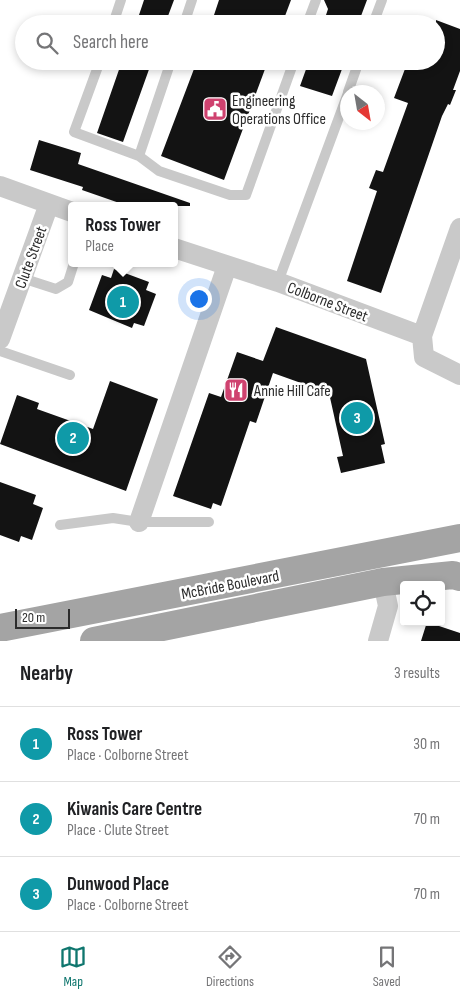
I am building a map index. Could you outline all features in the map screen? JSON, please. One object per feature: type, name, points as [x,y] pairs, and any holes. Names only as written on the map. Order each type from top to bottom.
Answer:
[{"type":"main road","name":"McBride Boulevard","points":[[0,628],[453,542]]},
{"type":"main road","name":"McBride Boulevard","points":[[94,641],[139,636],[383,582],[453,575],[460,577]]},
{"type":"street","points":[[0,186],[68,211]]},
{"type":"street","name":"Clute Street","points":[[0,339],[49,204]]},
{"type":"street","points":[[460,228],[422,336],[424,357],[460,375]]},
{"type":"street","name":"Colborne Street","points":[[178,249],[278,282],[422,336]]},
{"type":"street","points":[[139,522],[227,266]]},
{"type":"street","points":[[378,641],[388,606],[383,582]]},
{"type":"lane","points":[[116,15],[121,0]]},
{"type":"lane","points":[[187,15],[192,0]]},
{"type":"lane","points":[[311,15],[316,0]]},
{"type":"lane","points":[[376,15],[382,0]]},
{"type":"lane","points":[[97,70],[74,132],[139,156],[159,171],[230,195],[246,195],[291,70]]},
{"type":"lane","points":[[139,156],[168,70]]},
{"type":"lane","points":[[351,85],[356,70]]},
{"type":"lane","points":[[278,282],[340,115]]},
{"type":"lane","points":[[22,278],[56,288],[68,282],[73,267]]},
{"type":"lane","points":[[0,351],[70,375]]},
{"type":"lane","points":[[60,526],[113,518],[139,522],[208,522]]},
{"type":"building","points":[[144,0],[174,0],[168,15],[139,15]]},
{"type":"building","points":[[219,0],[291,0],[285,15],[214,15]]},
{"type":"building","points":[[324,0],[367,0],[361,15],[326,15],[328,9]]},
{"type":"building","points":[[445,23],[460,29],[460,71],[453,90],[456,90],[450,105],[448,104],[442,116],[381,293],[347,281],[377,191],[369,188],[376,170],[383,172],[408,103],[394,98],[405,70],[445,70]]},
{"type":"building","points":[[119,70],[149,70],[123,142],[97,133]]},
{"type":"building","name":"Engineering Operations Office","points":[[194,70],[265,70],[224,180],[161,156]]},
{"type":"building","points":[[306,70],[342,70],[332,96],[300,86]]},
{"type":"building","points":[[39,140],[81,153],[78,164],[190,203],[190,206],[178,206],[178,202],[116,202],[82,190],[83,187],[30,170]]},
{"type":"building","points":[[114,269],[149,282],[146,290],[156,294],[144,326],[134,323],[132,328],[89,310],[102,275],[111,278]]},
{"type":"building","points":[[276,327],[366,359],[385,444],[381,445],[385,463],[341,473],[337,457],[343,456],[329,393],[273,373],[256,423],[250,421],[221,506],[213,503],[211,509],[173,496],[209,393],[221,397],[237,352],[263,361]]},
{"type":"building","points":[[110,381],[158,399],[126,491],[0,444],[17,395],[39,403],[37,409],[93,429]]},
{"type":"building","points":[[0,482],[36,495],[33,504],[43,508],[32,540],[21,536],[19,542],[0,535]]},
{"type":"building","points":[[426,626],[439,626],[460,633],[460,641],[421,641]]},
{"type":"place","name":"Engineering Operations Office","points":[[215,109]]},
{"type":"place","name":"Ross Tower","points":[[123,302]]},
{"type":"place","name":"Annie Hill Cafe","points":[[236,390]]},
{"type":"place","name":"Dunwood Place","points":[[357,418]]},
{"type":"place","name":"Kiwanis Care Centre","points":[[73,438]]}]
